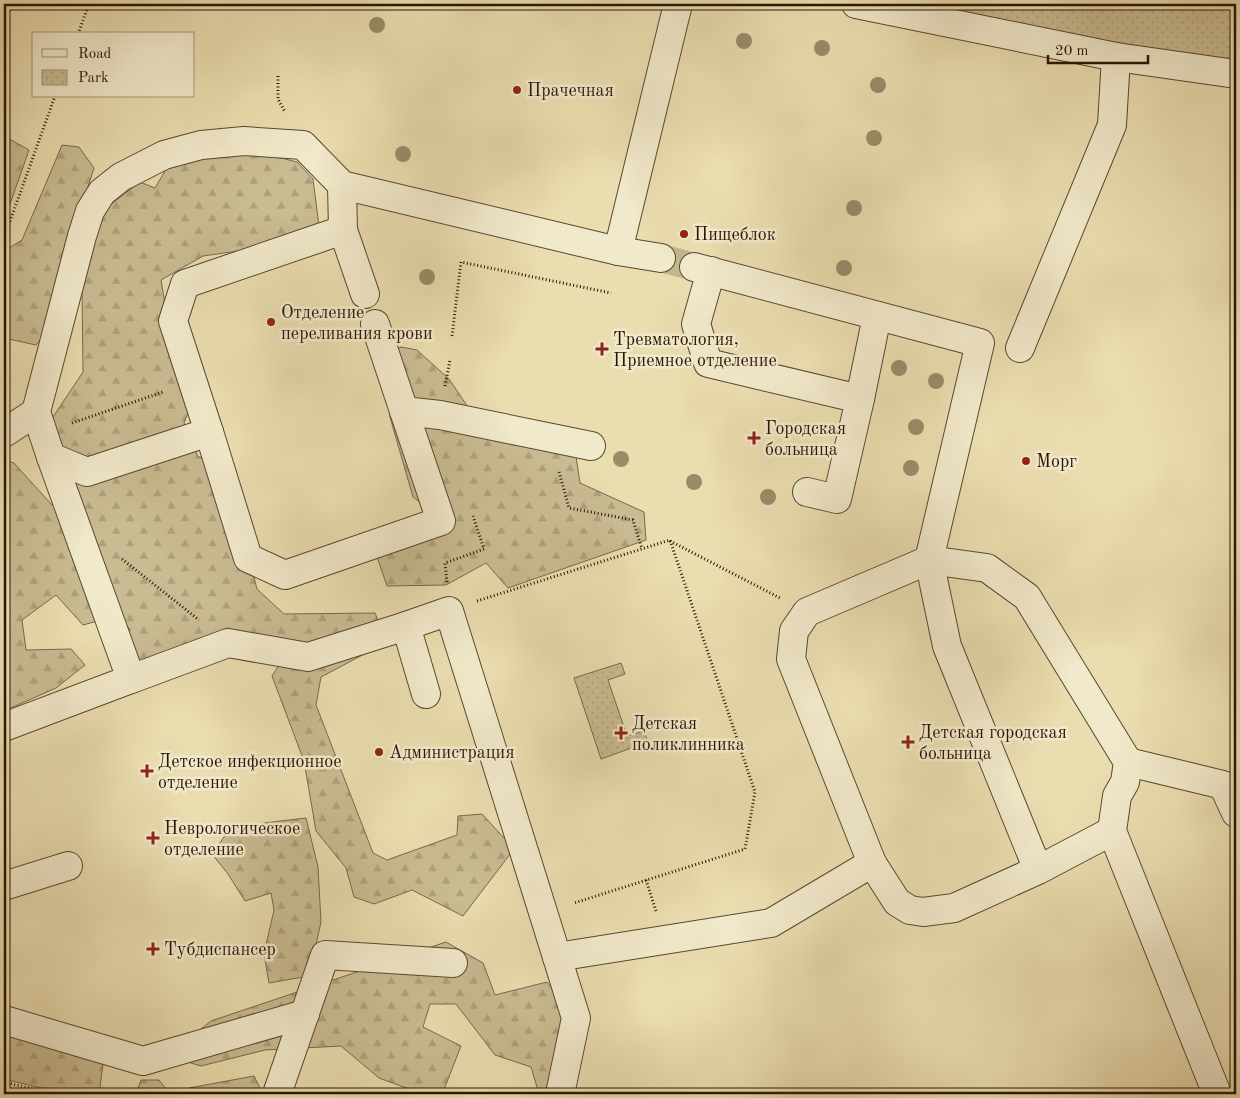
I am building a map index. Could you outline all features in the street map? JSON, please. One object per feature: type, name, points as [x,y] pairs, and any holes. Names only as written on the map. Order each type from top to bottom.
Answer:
[{"type":"lane","points":[[618,251],[678,4]]},
{"type":"lane","points":[[856,4],[1116,57],[1236,74]]},
{"type":"lane","points":[[1020,348],[1112,125],[1116,57]]},
{"type":"lane","points":[[131,679],[43,434],[82,236],[90,211],[102,192],[121,177],[164,155],[201,145],[244,141],[303,145],[342,185],[618,251],[661,258]]},
{"type":"lane","points":[[342,185],[343,230],[366,294]]},
{"type":"lane","points":[[343,230],[185,284],[173,321],[248,558],[286,575],[441,521],[375,324]]},
{"type":"lane","points":[[860,399],[708,363],[696,324],[702,269],[980,343],[929,560],[947,646],[1038,870]]},
{"type":"lane","points":[[807,492],[837,499],[877,316]]},
{"type":"lane","points":[[404,411],[440,416],[591,446]]},
{"type":"lane","points":[[4,433],[43,434],[87,472],[209,432]]},
{"type":"lane","points":[[1112,831],[1038,870],[954,908],[923,912],[910,910],[897,902],[872,863],[791,659],[794,631],[808,612],[929,560],[987,568],[1027,597],[1128,762],[1125,782],[1117,796],[1112,831],[1217,1094]]},
{"type":"lane","points":[[4,727],[228,643],[308,657],[449,612],[576,1018],[560,1094]]},
{"type":"lane","points":[[406,626],[426,694]]},
{"type":"lane","points":[[1128,762],[1230,778],[1236,812]]},
{"type":"lane","points":[[557,957],[771,923],[872,863]]},
{"type":"lane","points":[[4,886],[68,866]]},
{"type":"lane","points":[[277,1094],[325,955],[453,963]]},
{"type":"lane","points":[[4,1020],[143,1061],[305,1014]]},
{"type":"path","points":[[79,32],[89,4]]},
{"type":"path","points":[[4,238],[54,98]]},
{"type":"path","points":[[452,336],[461,262],[610,293]]},
{"type":"path","points":[[43,434],[192,382]]},
{"type":"path","points":[[548,438],[569,508],[633,520],[642,549]]},
{"type":"path","points":[[571,894],[574,904],[745,848],[755,792],[670,540]]},
{"type":"path","points":[[475,602],[670,540],[808,612]]},
{"type":"path","points":[[121,558],[228,643]]},
{"type":"path","points":[[646,880],[654,904]]},
{"type":"path","points":[[4,1082],[54,1094]]},
{"type":"green space","points":[[875,4],[1236,4],[1236,74]]},
{"type":"green space","points":[[4,136],[29,150],[4,221]]},
{"type":"green space","points":[[62,145],[79,147],[94,168],[55,290],[57,319],[36,345],[4,338],[4,251],[22,240]]},
{"type":"green space","points":[[204,151],[258,152],[297,162],[313,179],[320,234],[252,249],[203,256],[161,280],[168,322],[190,408],[184,423],[198,457],[223,458],[257,589],[284,614],[375,613],[387,642],[321,677],[316,705],[373,853],[387,860],[457,835],[458,816],[482,814],[514,849],[463,916],[412,890],[374,904],[354,897],[346,868],[316,831],[304,761],[272,676],[289,650],[131,669],[127,651],[130,629],[116,616],[83,625],[56,595],[22,620],[26,650],[71,649],[85,665],[56,688],[4,711],[4,460],[14,463],[52,505],[68,463],[51,420],[83,372],[82,288],[91,244],[106,208],[140,182],[155,188],[169,164]]},
{"type":"green space","points":[[401,347],[417,350],[449,379],[480,425],[574,443],[580,483],[644,512],[646,540],[508,588],[486,563],[446,585],[387,586],[375,551],[436,515],[413,497],[390,417],[387,376],[389,352]]},
{"type":"green space","points":[[621,663],[625,674],[608,680],[627,736],[644,731],[648,742],[601,759],[574,678]]},
{"type":"green space","points":[[306,818],[318,867],[321,922],[309,976],[269,983],[264,954],[274,910],[271,893],[245,901],[228,874],[212,854],[231,827]]},
{"type":"green space","points":[[446,942],[483,963],[495,995],[547,982],[564,1004],[558,1073],[541,1094],[539,1094],[531,1067],[495,1055],[456,1004],[430,1004],[423,1027],[461,1046],[443,1092],[420,1093],[379,1078],[341,1046],[265,1050],[201,1066],[178,1059],[195,1034],[211,1021]]},
{"type":"green space","points":[[4,1017],[104,1057],[99,1094],[66,1094],[4,1079]]},
{"type":"green space","points":[[254,1076],[263,1094],[180,1094],[189,1088]]},
{"type":"green space","points":[[141,1080],[159,1080],[170,1094],[136,1094]]},
{"type":"tunnel","points":[[661,258],[694,267]]},
{"type":"place","name":"Прачечная","points":[[517,90]]},
{"type":"place","name":"Пищеблок","points":[[684,234]]},
{"type":"place","name":"Отделение переливания крови","points":[[271,322]]},
{"type":"place","name":"Тревматология, Приемное отделение","points":[[602,349]]},
{"type":"place","name":"Городская больница","points":[[754,438]]},
{"type":"place","name":"Морг","points":[[1026,461]]},
{"type":"place","name":"Детская поликлинника","points":[[621,733]]},
{"type":"place","name":"Детская городская больница","points":[[908,742]]},
{"type":"place","name":"Администрация","points":[[379,752]]},
{"type":"place","name":"Детское инфекционное отделение","points":[[147,771]]},
{"type":"place","name":"Неврологическое отделение","points":[[153,838]]},
{"type":"place","name":"Тубдиспансер","points":[[153,949]]}]
